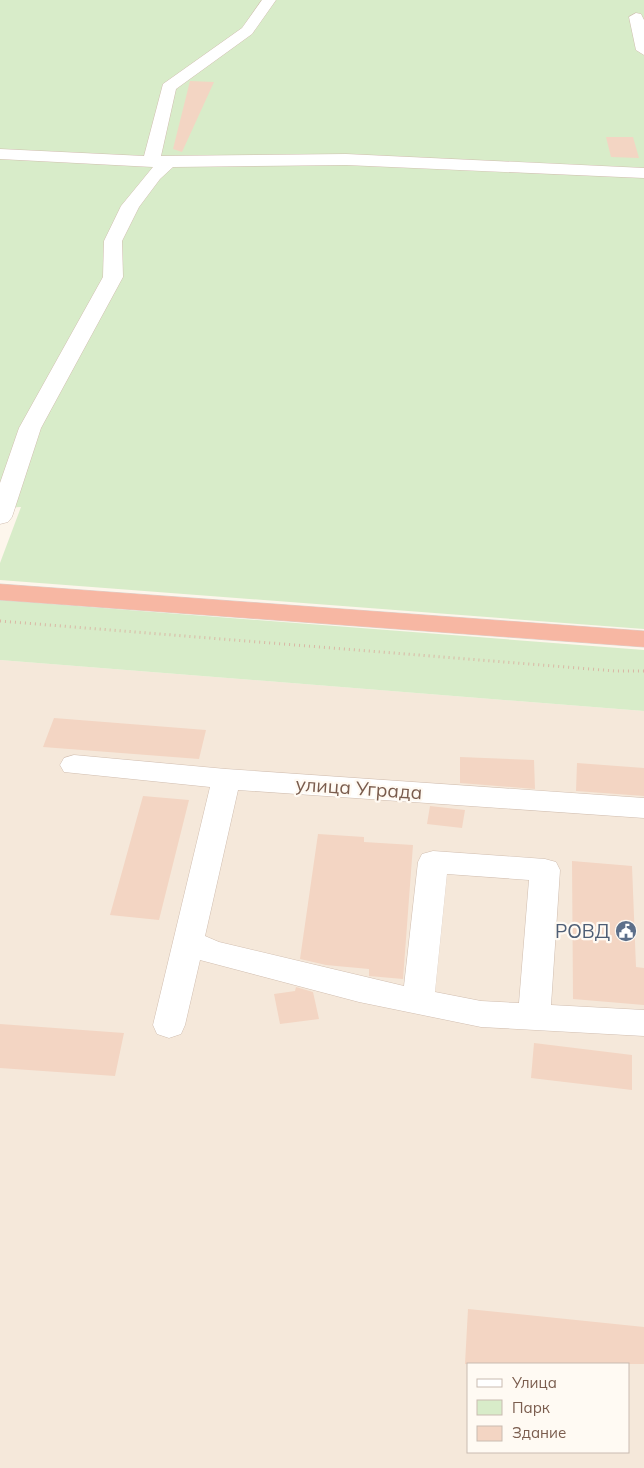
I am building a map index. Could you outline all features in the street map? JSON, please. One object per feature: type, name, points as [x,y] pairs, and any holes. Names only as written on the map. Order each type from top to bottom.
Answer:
[{"type":"highway","points":[[0,592],[644,639]]},
{"type":"lane","points":[[0,518],[30,428],[62,373],[113,277],[112,241],[130,206],[154,175],[159,162],[170,87],[247,31],[269,0]]},
{"type":"lane","points":[[636,17],[644,50]]},
{"type":"lane","points":[[0,154],[159,162],[245,159],[431,162],[644,173]]},
{"type":"lane","name":"улица Уграда","points":[[74,765],[226,779],[644,808]]},
{"type":"lane","points":[[168,1025],[226,779]]},
{"type":"lane","points":[[418,1001],[434,862],[545,870],[534,1017]]},
{"type":"lane","points":[[188,942],[222,954],[360,989],[481,1014],[644,1023]]},
{"type":"path","points":[[0,622],[606,670],[644,671]]},
{"type":"shaded area","points":[[0,660],[644,711],[644,1468],[0,1468]]},
{"type":"green space","points":[[0,0],[644,0],[644,629],[0,580],[0,563],[21,507],[0,508]]},
{"type":"green space","points":[[0,600],[644,650],[644,711],[0,660]]},
{"type":"building","points":[[190,81],[214,82],[182,152],[173,149]]},
{"type":"building","points":[[606,137],[633,137],[639,158],[611,157]]},
{"type":"building","points":[[54,718],[206,730],[199,759],[43,747]]},
{"type":"building","points":[[460,757],[534,760],[535,789],[460,783]]},
{"type":"building","points":[[577,763],[644,768],[644,796],[576,791]]},
{"type":"building","points":[[143,796],[189,800],[159,920],[110,915]]},
{"type":"building","points":[[430,806],[465,810],[462,828],[427,824]]},
{"type":"building","points":[[318,834],[364,837],[364,842],[413,845],[403,979],[369,976],[369,969],[326,965],[300,959]]},
{"type":"building","points":[[572,861],[632,866],[636,967],[644,968],[644,1005],[573,999]]},
{"type":"building","points":[[296,987],[313,992],[319,1019],[280,1024],[274,994],[295,991]]},
{"type":"building","points":[[0,1024],[124,1033],[115,1076],[0,1068]]},
{"type":"building","points":[[534,1043],[632,1055],[632,1090],[531,1078]]},
{"type":"building","points":[[468,1309],[644,1327],[644,1364],[465,1364]]},
{"type":"place","name":"РОВД","points":[[626,931]]}]
